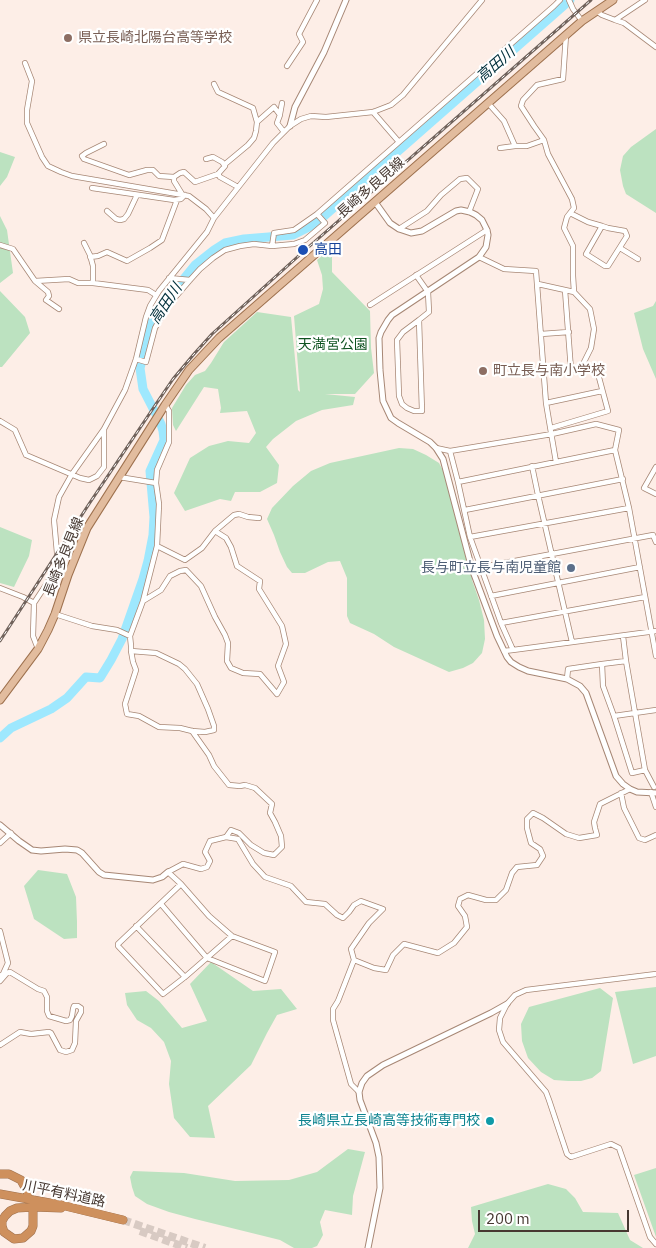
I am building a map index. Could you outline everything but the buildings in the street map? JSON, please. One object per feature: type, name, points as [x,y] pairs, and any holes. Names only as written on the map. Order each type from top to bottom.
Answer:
[{"type":"highway","points":[[0,1174],[9,1174],[21,1180],[30,1196]]},
{"type":"highway","name":"川平有料道路","points":[[0,1194],[30,1196],[122,1222],[61,1208],[0,1194]]},
{"type":"highway","points":[[32,1212],[33,1226],[31,1231],[23,1238],[14,1239],[4,1232],[2,1221],[10,1211],[24,1208],[61,1208]]},
{"type":"main road","name":"長崎多良見線","points":[[0,700],[38,649],[55,614],[87,528],[189,370],[219,338],[488,102],[582,21],[613,0]]},
{"type":"street","points":[[287,66],[302,42],[299,34],[317,0]]},
{"type":"street","points":[[290,126],[295,107],[324,52],[346,0]]},
{"type":"street","points":[[68,575],[57,553],[54,520],[59,497],[72,474],[104,428],[125,390],[137,359],[146,316],[158,290],[207,232],[214,218],[273,143],[290,126],[311,116],[326,117],[373,112],[391,105],[403,95],[482,0]]},
{"type":"street","points":[[272,246],[274,233],[294,230],[317,214],[560,0]]},
{"type":"street","points":[[569,0],[582,21]]},
{"type":"street","points":[[615,20],[646,0]]},
{"type":"street","points":[[596,11],[602,16],[624,23],[656,46]]},
{"type":"street","points":[[566,35],[563,79],[537,85],[523,100],[521,106],[544,140],[548,154],[572,199],[574,208],[567,217],[564,228],[573,246],[572,276],[574,292]]},
{"type":"street","points":[[25,63],[32,81],[26,110],[28,123],[42,157],[48,166],[72,176],[189,196],[206,208],[214,218]]},
{"type":"street","points":[[104,144],[82,156],[84,159],[129,175],[153,170],[159,176],[174,177],[184,172],[195,182],[218,174],[224,165],[254,138],[257,122],[253,108],[218,92],[214,84]]},
{"type":"street","points":[[488,102],[504,121],[515,146]]},
{"type":"street","points":[[282,103],[277,123],[284,132]]},
{"type":"street","points":[[257,122],[274,107],[280,115]]},
{"type":"street","points":[[373,112],[399,142]]},
{"type":"street","points":[[500,148],[527,146],[544,140]]},
{"type":"street","points":[[206,159],[218,159],[224,165]]},
{"type":"street","points":[[218,174],[238,187]]},
{"type":"street","points":[[174,177],[174,182],[183,195]]},
{"type":"street","points":[[399,229],[427,211],[441,195],[460,179],[467,178],[478,189],[469,212]]},
{"type":"street","points":[[92,188],[177,200],[181,199],[183,195]]},
{"type":"street","points":[[106,211],[116,219],[124,219],[137,195]]},
{"type":"street","points":[[90,257],[107,252],[128,261],[150,248],[162,240],[177,200]]},
{"type":"street","points":[[375,202],[390,223],[399,229],[411,233],[422,232],[456,211],[461,210],[476,215],[482,220],[487,230],[486,247],[479,257],[392,315],[388,320],[379,338],[383,401],[391,418],[426,439],[436,448],[443,459],[472,569],[504,651],[511,662],[528,670],[567,679],[580,686],[586,693],[616,776],[622,784],[637,792],[654,791]]},
{"type":"street","points":[[570,213],[588,222],[625,231],[627,236],[608,266],[586,254],[602,226]]},
{"type":"street","points":[[137,359],[146,362],[155,328],[162,315],[190,280],[207,264],[225,250],[240,246],[294,244],[305,240],[325,223],[317,214]]},
{"type":"street","points":[[370,305],[487,230]]},
{"type":"street","points":[[84,243],[93,266],[93,283]]},
{"type":"street","points":[[0,244],[13,249],[35,281],[48,292],[49,296],[46,300],[59,309]]},
{"type":"street","points":[[620,248],[638,259]]},
{"type":"street","points":[[479,257],[504,269],[536,272],[546,403],[556,462]]},
{"type":"street","points":[[416,275],[428,292],[429,312],[402,332],[398,340],[399,396],[402,404],[414,411],[422,410],[419,320]]},
{"type":"street","points":[[169,278],[190,280]]},
{"type":"street","points":[[35,281],[69,279],[78,283],[148,290],[156,295]]},
{"type":"street","points":[[538,284],[574,292],[590,309],[594,329],[591,348],[580,370]]},
{"type":"street","points":[[551,428],[608,411],[597,370],[572,370],[565,290]]},
{"type":"street","points":[[541,334],[568,332]]},
{"type":"street","points":[[546,403],[602,391]]},
{"type":"street","points":[[131,651],[156,653],[179,664],[197,684],[208,709],[214,730],[205,732],[159,727],[139,716],[127,714],[125,704],[136,670],[133,662],[131,651],[129,635],[143,601],[157,546],[157,470],[169,442],[169,411],[163,408]]},
{"type":"street","points":[[0,416],[4,420],[1,422],[15,430],[26,455],[80,478],[90,480],[101,473],[104,467],[104,428]]},
{"type":"street","points":[[436,448],[450,451],[552,434],[596,424],[619,430],[616,450],[629,508],[645,597],[654,632],[656,656]]},
{"type":"street","points":[[458,482],[616,450]]},
{"type":"street","points":[[450,451],[470,537],[501,624],[514,650]]},
{"type":"street","points":[[532,466],[572,642]]},
{"type":"street","points":[[656,467],[644,488],[656,494]]},
{"type":"street","points":[[119,477],[156,483]]},
{"type":"street","points":[[464,510],[623,479]]},
{"type":"street","points":[[470,537],[629,508]]},
{"type":"street","points":[[157,546],[185,560],[202,548],[215,530],[234,514],[259,518]]},
{"type":"street","points":[[656,529],[653,535],[656,542]]},
{"type":"street","points":[[143,601],[161,590],[170,576],[186,570],[201,586],[225,635],[228,643],[227,661],[232,668],[243,673],[260,674],[277,694],[284,682],[278,666],[286,644],[282,626],[260,589],[260,580],[237,566],[226,538],[215,530]]},
{"type":"street","points":[[472,569],[653,535]]},
{"type":"street","points":[[38,649],[33,636],[34,603],[60,562]]},
{"type":"street","points":[[491,596],[640,567]]},
{"type":"street","points":[[0,588],[34,603]]},
{"type":"street","points":[[501,624],[645,597]]},
{"type":"street","points":[[55,614],[92,626],[117,630],[129,635]]},
{"type":"street","points":[[504,651],[654,632]]},
{"type":"street","points":[[623,636],[635,714],[646,770],[654,791],[656,806]]},
{"type":"street","points":[[567,679],[568,669],[626,661]]},
{"type":"street","points":[[602,664],[603,686],[632,772],[646,770]]},
{"type":"street","points":[[614,716],[656,710]]},
{"type":"street","points":[[192,731],[209,755],[214,766],[229,784],[255,788],[272,804],[270,813],[276,822],[282,847],[274,855],[264,853],[251,845],[239,832],[231,830],[226,837]]},
{"type":"street","points":[[354,960],[374,968],[386,970],[392,955],[404,944],[438,953],[454,943],[467,927],[466,916],[458,906],[460,899],[468,895],[486,900],[496,900],[506,890],[512,873],[517,867],[537,865],[544,856],[540,848],[531,843],[526,828],[526,819],[533,813],[566,834],[579,838],[597,835],[594,822],[600,804],[630,789]]},
{"type":"street","points":[[622,793],[624,808],[639,838],[645,840],[656,835]]},
{"type":"street","points":[[0,825],[32,850],[41,851],[65,848],[77,850],[88,858],[99,872],[104,875],[153,880],[162,878],[168,872],[183,864],[201,868],[207,867],[210,861],[205,852],[210,841],[226,837],[238,839],[253,864],[265,877],[291,886],[306,902],[325,904],[343,918],[354,905],[361,901],[383,910],[368,923],[351,949],[354,960],[333,1009],[333,1020],[351,1084],[360,1092]]},
{"type":"street","points":[[0,843],[10,833]]},
{"type":"street","points":[[161,904],[207,958],[265,981],[274,952],[232,936],[209,916],[168,872]]},
{"type":"street","points":[[181,884],[118,944],[163,994],[185,978],[232,936]]},
{"type":"street","points":[[136,926],[185,978]]},
{"type":"street","points":[[0,931],[8,963],[3,974],[0,976]]},
{"type":"street","points":[[0,981],[10,972],[38,990],[44,990],[48,997],[47,1011],[49,1016],[66,1021],[70,1020],[74,1006],[81,1008],[76,1021],[75,1043],[72,1050],[66,1052],[60,1050],[49,1032],[31,1034],[20,1032],[0,1044]]},
{"type":"street","points":[[656,974],[526,990],[515,995],[507,1004],[500,1018],[498,1030],[503,1042],[546,1092],[567,1154],[571,1157],[611,1144],[619,1148],[650,1237],[656,1244]]},
{"type":"street","points":[[368,1248],[380,1188],[376,1143],[360,1100],[362,1083],[379,1068],[507,1004]]},
{"type":"green space","points":[[656,129],[656,213],[626,194],[620,170],[623,156],[631,147]]},
{"type":"green space","points":[[0,152],[15,157],[7,177],[0,186]]},
{"type":"green space","points":[[0,216],[7,230],[13,273],[0,283]]},
{"type":"green space","name":"天満宮公園","points":[[332,248],[332,272],[370,311],[374,373],[355,394],[325,394],[355,397],[353,405],[322,410],[296,421],[273,439],[266,447],[279,465],[277,483],[260,492],[235,492],[231,501],[220,499],[185,511],[174,493],[190,458],[209,446],[228,441],[249,443],[256,433],[247,411],[220,413],[218,389],[204,387],[176,431],[173,425],[172,408],[186,385],[195,375],[205,371],[224,342],[257,312],[291,317],[298,390],[300,392],[294,316],[319,304],[323,289],[322,275],[317,260]]},
{"type":"green space","points":[[0,291],[25,317],[30,333],[2,367],[0,367]]},
{"type":"green space","points":[[656,301],[656,379],[643,349],[634,313],[653,306]]},
{"type":"green space","points":[[399,448],[413,449],[439,463],[449,482],[470,550],[472,580],[484,620],[485,639],[482,653],[473,663],[449,672],[394,647],[374,634],[350,623],[347,616],[347,578],[340,561],[328,562],[305,573],[292,573],[280,552],[267,519],[272,508],[293,486],[311,471],[330,463]]},
{"type":"green space","points":[[0,527],[32,540],[29,556],[14,587],[0,583]]},
{"type":"green space","points":[[38,870],[67,874],[76,897],[77,938],[64,939],[34,919],[24,886]]},
{"type":"green space","points":[[211,962],[253,991],[281,989],[297,1009],[277,1015],[251,1065],[208,1106],[215,1138],[190,1137],[174,1118],[169,1084],[171,1061],[164,1042],[151,1028],[137,1020],[127,1005],[125,993],[146,991],[159,1001],[182,1028],[207,1021],[190,984]]},
{"type":"green space","points":[[656,987],[656,1056],[633,1064],[615,992]]},
{"type":"green space","points":[[600,988],[613,998],[601,1071],[592,1078],[581,1081],[554,1080],[541,1072],[528,1058],[522,1041],[521,1024],[529,1007]]},
{"type":"green space","points":[[348,1149],[365,1152],[353,1196],[352,1215],[325,1210],[320,1222],[323,1235],[317,1246],[312,1248],[294,1248],[280,1240],[169,1212],[147,1204],[135,1196],[130,1177],[133,1171],[184,1173],[235,1181],[289,1180],[317,1172]]},
{"type":"green space","points":[[656,1168],[656,1237],[634,1175]]},
{"type":"green space","points":[[548,1184],[566,1189],[575,1198],[583,1212],[618,1213],[630,1240],[643,1248],[468,1248],[475,1234],[471,1207]]},
{"type":"waterway","name":"高田川","points":[[0,738],[11,728],[51,709],[67,698],[86,677],[100,678],[122,639],[143,579],[153,535],[154,517],[150,471],[164,440],[161,424],[143,389],[140,368],[152,322],[164,303],[195,265],[225,243],[244,239],[293,235],[315,224],[570,0]]},
{"type":"tunnel","points":[[123,1220],[205,1248]]},
{"type":"tunnel","points":[[140,1231],[187,1248]]},
{"type":"railway","points":[[0,641],[173,379],[212,334],[591,0]]},
{"type":"place","name":"県立長崎北陽台高等学校","points":[[68,38]]},
{"type":"place","name":"高田","points":[[303,250]]},
{"type":"place","name":"町立長与南小学校","points":[[483,371]]},
{"type":"place","name":"長与町立長与南児童館","points":[[571,568]]},
{"type":"place","name":"長崎県立長崎高等技術専門校","points":[[490,1121]]}]
